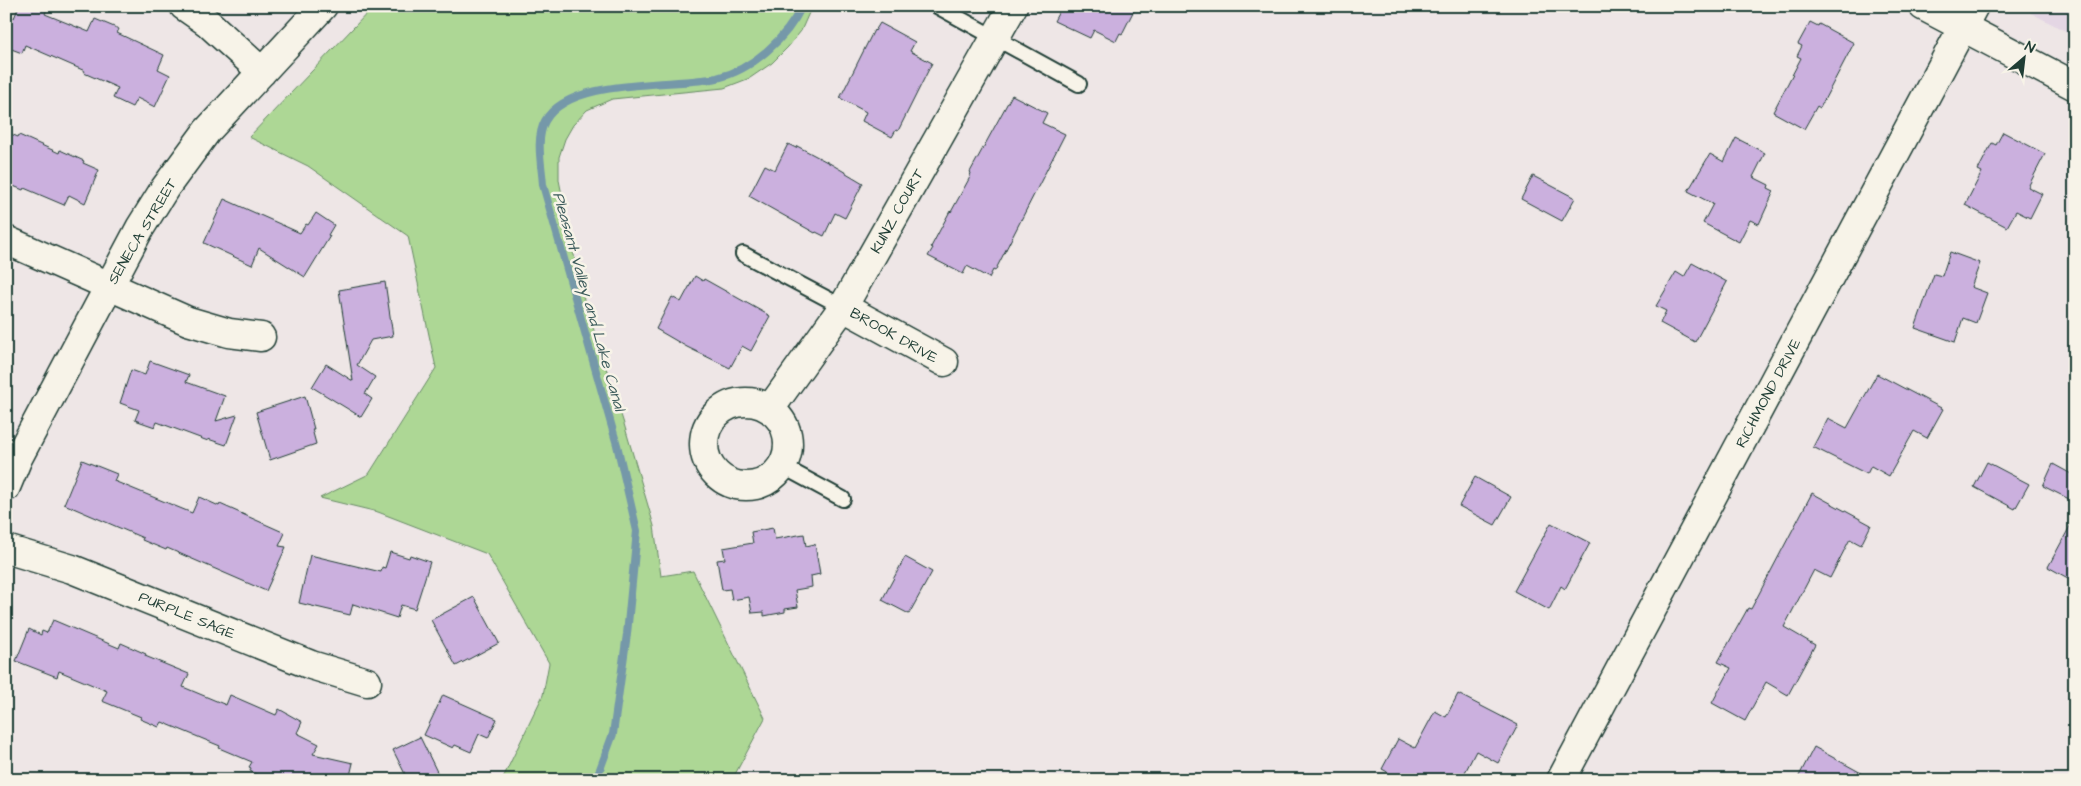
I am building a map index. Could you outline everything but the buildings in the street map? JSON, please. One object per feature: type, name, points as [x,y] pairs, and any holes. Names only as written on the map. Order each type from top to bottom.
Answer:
[{"type":"street","points":[[184,6],[207,22],[262,72]]},
{"type":"street","name":"SENECA STREET","points":[[6,487],[18,458],[109,286],[140,228],[165,188],[207,132],[323,6]]},
{"type":"street","name":"KUNZ COURT","points":[[770,409],[844,307],[1013,6]]},
{"type":"street","points":[[1923,6],[1968,17],[2075,86]]},
{"type":"street","name":"RICHMOND DRIVE","points":[[1561,780],[1968,17]]},
{"type":"street","points":[[6,240],[188,321],[229,333],[261,336]]},
{"type":"street","name":"BROOK DRIVE","points":[[844,307],[944,362]]},
{"type":"street","points":[[744,402],[758,404],[770,409],[780,419],[787,432],[788,446],[782,466],[766,481],[753,486],[738,486],[723,480],[714,472],[707,461],[704,447],[705,434],[710,422],[719,411],[731,404],[744,402]]},
{"type":"street","name":"PURPLE SAGE","points":[[6,549],[72,569],[311,665],[368,682]]},
{"type":"lane","points":[[937,6],[1079,84]]},
{"type":"lane","points":[[744,254],[844,307]]},
{"type":"lane","points":[[782,466],[843,499]]},
{"type":"shaded area","points":[[2029,6],[2075,6],[2075,36],[2031,13]]},
{"type":"green space","points":[[374,6],[812,6],[801,31],[788,47],[772,63],[750,78],[724,88],[612,99],[587,110],[573,125],[565,139],[559,157],[559,180],[581,290],[654,526],[661,576],[693,571],[765,718],[732,780],[502,780],[543,695],[549,663],[487,554],[378,512],[320,498],[369,474],[436,368],[408,236],[308,166],[249,137]]},
{"type":"waterway","name":"Pleasant Valley and Lake Canal","points":[[596,780],[613,734],[627,634],[637,531],[617,445],[543,185],[540,144],[542,128],[545,121],[557,107],[576,97],[598,90],[624,86],[698,81],[717,78],[743,68],[778,41],[802,6]]}]
